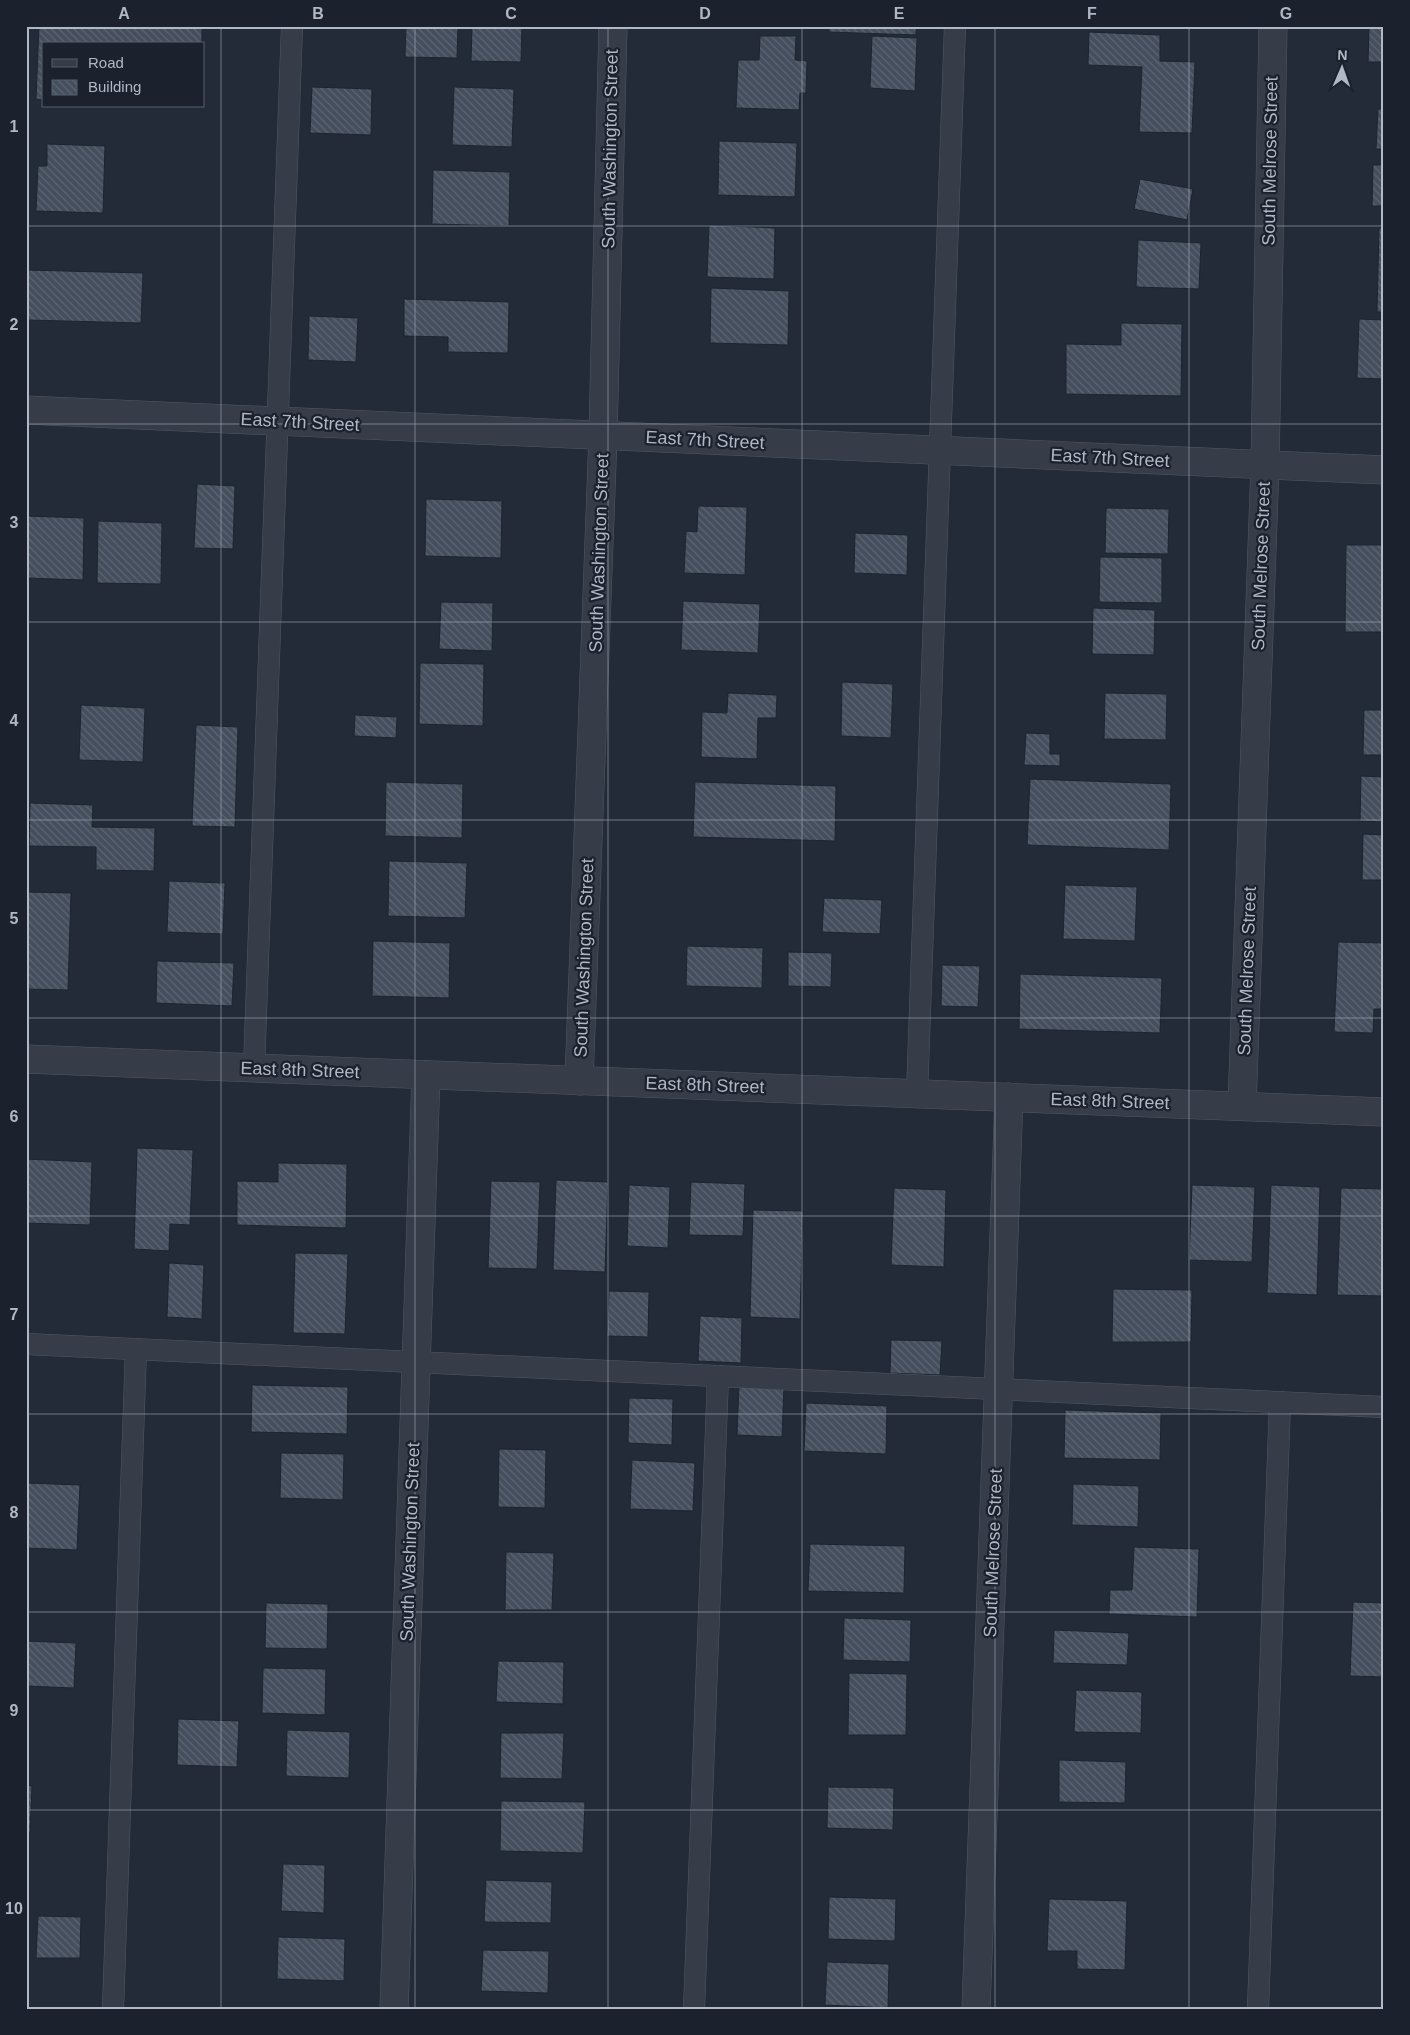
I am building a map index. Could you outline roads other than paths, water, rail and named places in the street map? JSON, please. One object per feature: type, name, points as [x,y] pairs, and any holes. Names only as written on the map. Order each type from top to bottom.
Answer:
[{"type":"street","name":"South Washington Street","points":[[579,1080],[603,436],[613,26]]},
{"type":"street","name":"South Melrose Street","points":[[1242,1106],[1265,465],[1273,26]]},
{"type":"street","name":"East 7th Street","points":[[26,410],[1384,470]]},
{"type":"street","name":"East 8th Street","points":[[26,1059],[1384,1112]]},
{"type":"street","name":"South Washington Street","points":[[394,2009],[426,1074]]},
{"type":"street","name":"South Melrose Street","points":[[976,2009],[1009,1097]]},
{"type":"lane","points":[[254,1068],[292,26]]},
{"type":"lane","points":[[916,1094],[955,26]]},
{"type":"lane","points":[[26,1344],[1384,1407]]},
{"type":"lane","points":[[112,2009],[136,1349]]},
{"type":"lane","points":[[694,2009],[718,1376]]},
{"type":"lane","points":[[1258,2009],[1280,1402]]}]
